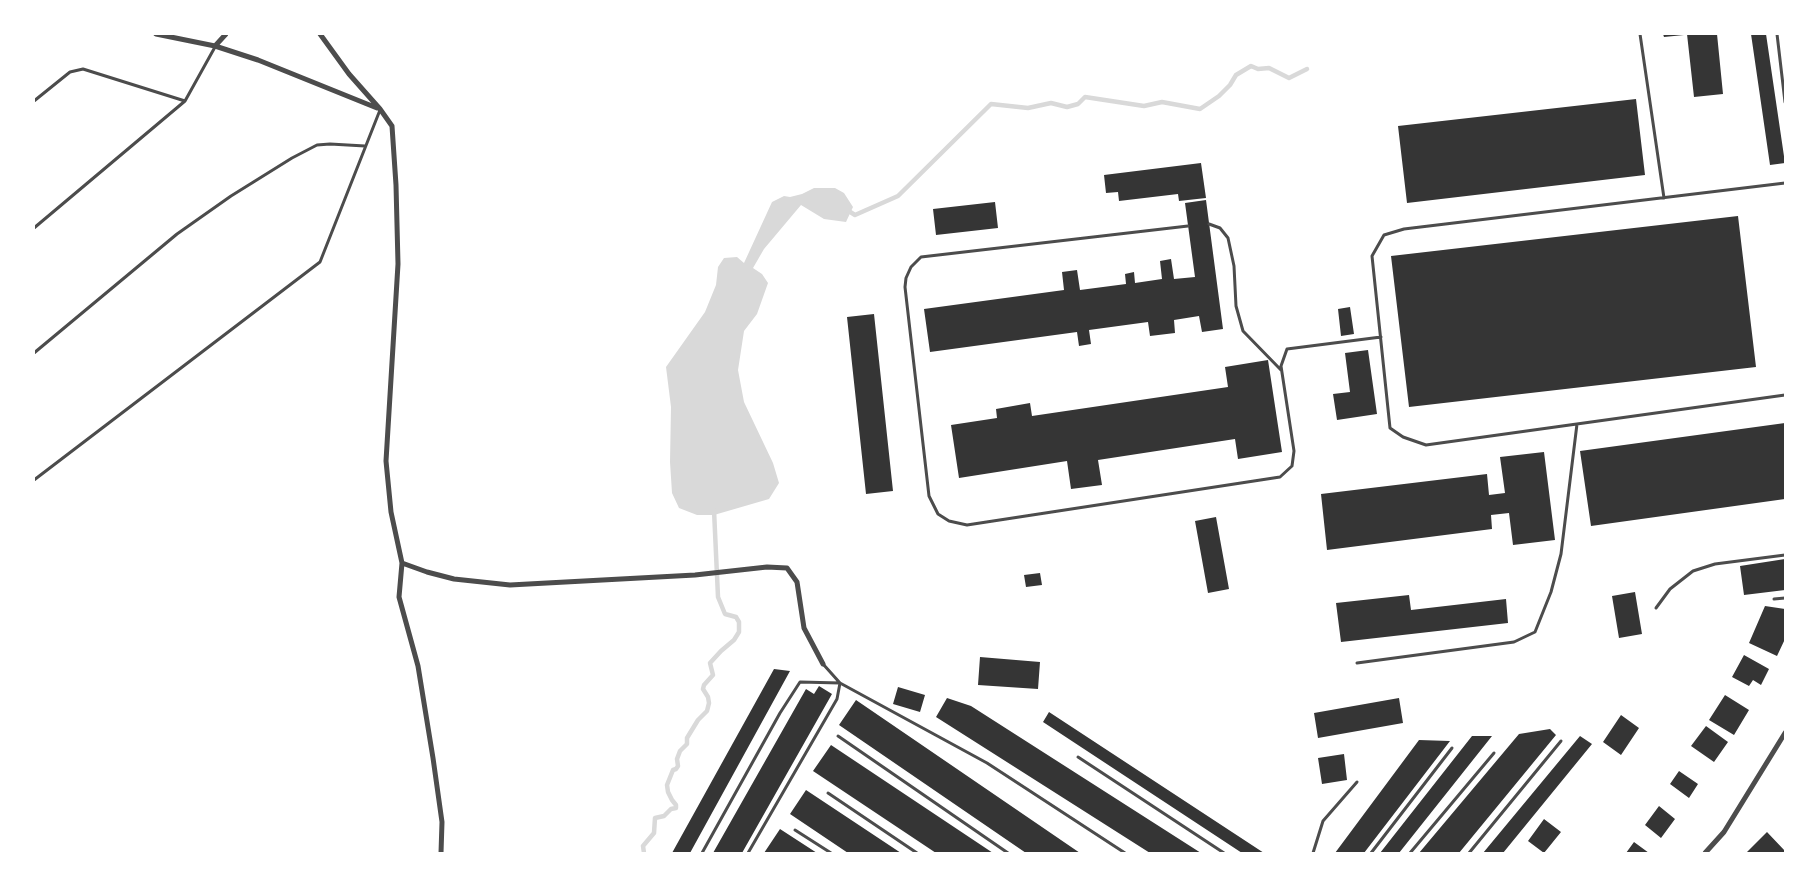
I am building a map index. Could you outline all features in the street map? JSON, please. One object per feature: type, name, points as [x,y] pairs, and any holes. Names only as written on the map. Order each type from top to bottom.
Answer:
[{"type":"street","points":[[156,34],[215,46],[258,60],[380,109]]},
{"type":"street","points":[[215,46],[226,34]]},
{"type":"street","points":[[320,34],[349,74],[380,109],[392,126],[398,264],[386,461],[391,512],[402,563],[399,597],[418,666],[442,822],[441,853]]},
{"type":"street","points":[[402,563],[427,572],[454,578],[510,584],[695,575],[767,567],[787,568],[796,582],[804,628],[822,664]]},
{"type":"street","points":[[1705,853],[1724,832],[1785,733]]},
{"type":"lane","points":[[1640,34],[1664,198]]},
{"type":"lane","points":[[1777,34],[1785,102]]},
{"type":"lane","points":[[34,228],[185,101],[215,46]]},
{"type":"lane","points":[[34,101],[70,72],[83,69],[185,101]]},
{"type":"lane","points":[[34,480],[320,262],[380,109]]},
{"type":"lane","points":[[34,353],[177,234],[231,196],[277,167],[317,145],[365,146]]},
{"type":"lane","points":[[1785,183],[1404,229],[1384,236],[1372,256],[1390,428],[1404,437],[1426,445],[1785,395]]},
{"type":"lane","points":[[1209,224],[1220,228],[1228,238],[1234,266],[1236,306],[1243,331],[1282,371]]},
{"type":"lane","points":[[1188,226],[921,257],[911,267],[906,278],[905,287],[929,496],[938,514],[949,521],[967,525],[1280,477],[1292,466],[1294,451],[1281,366],[1288,349],[1381,337]]},
{"type":"lane","points":[[1357,663],[1514,642],[1535,632],[1551,592],[1561,554],[1577,424]]},
{"type":"lane","points":[[1656,608],[1670,589],[1693,571],[1715,564],[1785,555]]},
{"type":"lane","points":[[1774,599],[1785,598]]},
{"type":"lane","points":[[822,664],[840,683],[987,763],[1125,853]]},
{"type":"lane","points":[[702,853],[780,713],[800,682],[840,683]]},
{"type":"lane","points":[[748,853],[837,699],[840,683]]},
{"type":"lane","points":[[838,736],[1008,853]]},
{"type":"lane","points":[[1469,853],[1561,741]]},
{"type":"lane","points":[[1371,853],[1452,748]]},
{"type":"lane","points":[[1410,853],[1494,753]]},
{"type":"lane","points":[[1078,757],[1224,853]]},
{"type":"lane","points":[[1313,853],[1323,822],[1357,782]]},
{"type":"lane","points":[[828,793],[917,853]]},
{"type":"lane","points":[[795,830],[831,853]]},
{"type":"shaded area","points":[[814,188],[835,188],[844,193],[853,207],[846,222],[824,219],[801,205],[764,249],[753,268],[762,274],[768,283],[757,314],[744,331],[738,370],[744,402],[773,463],[779,483],[769,499],[714,515],[697,515],[679,508],[672,493],[670,462],[671,407],[666,367],[705,312],[716,285],[718,267],[724,258],[737,257],[744,263],[772,202],[784,196],[790,197],[802,194]]},
{"type":"building","points":[[1663,34],[1684,34],[1684,35],[1664,37]]},
{"type":"building","points":[[1687,34],[1717,34],[1723,94],[1694,97]]},
{"type":"building","points":[[1751,34],[1766,34],[1785,163],[1770,165]]},
{"type":"building","points":[[1636,99],[1645,175],[1407,203],[1398,126]]},
{"type":"building","points":[[1201,163],[1206,198],[1179,201],[1178,194],[1119,201],[1118,192],[1106,193],[1104,175]]},
{"type":"building","points":[[1206,200],[1223,329],[1202,332],[1199,316],[1174,320],[1175,333],[1150,336],[1148,322],[1089,330],[1091,344],[1079,346],[1077,332],[930,352],[924,309],[1064,290],[1062,272],[1077,270],[1080,290],[1126,284],[1125,274],[1134,272],[1135,283],[1162,279],[1160,261],[1171,259],[1174,279],[1195,277],[1185,203]]},
{"type":"building","points":[[995,202],[998,228],[936,235],[933,209]]},
{"type":"building","points":[[1738,216],[1756,367],[1409,407],[1391,256]]},
{"type":"building","points":[[1350,307],[1354,334],[1341,336],[1338,309]]},
{"type":"building","points":[[874,314],[893,491],[866,494],[847,317]]},
{"type":"building","points":[[1368,350],[1377,414],[1337,420],[1333,394],[1350,392],[1345,353]]},
{"type":"building","points":[[1268,360],[1282,452],[1238,459],[1235,439],[1098,460],[1102,485],[1071,489],[1067,461],[959,478],[951,425],[997,418],[996,409],[1030,403],[1032,416],[1228,387],[1225,367]]},
{"type":"building","points":[[1785,423],[1785,499],[1591,526],[1580,451]]},
{"type":"building","points":[[1544,452],[1555,540],[1513,545],[1509,513],[1491,515],[1492,529],[1327,550],[1321,494],[1487,474],[1489,495],[1505,493],[1500,457]]},
{"type":"building","points":[[1216,517],[1229,589],[1208,593],[1195,521]]},
{"type":"building","points":[[1785,559],[1785,590],[1744,595],[1740,566]]},
{"type":"building","points":[[1040,573],[1042,585],[1026,587],[1024,575]]},
{"type":"building","points":[[1635,592],[1642,634],[1619,638],[1612,596]]},
{"type":"building","points":[[1409,595],[1411,610],[1506,599],[1508,623],[1341,642],[1336,603]]},
{"type":"building","points":[[1765,606],[1785,609],[1785,639],[1777,656],[1749,643]]},
{"type":"building","points":[[1744,655],[1769,669],[1761,685],[1753,680],[1749,686],[1732,677]]},
{"type":"building","points":[[980,657],[1040,662],[1038,689],[978,685]]},
{"type":"building","points":[[774,669],[790,671],[690,853],[672,853]]},
{"type":"building","points":[[819,686],[832,694],[742,853],[713,853],[806,689],[814,694]]},
{"type":"building","points":[[898,687],[925,695],[920,712],[893,704]]},
{"type":"building","points":[[1725,695],[1749,710],[1734,735],[1709,720]]},
{"type":"building","points":[[947,698],[971,706],[1201,853],[1150,853],[936,717]]},
{"type":"building","points":[[1399,698],[1403,723],[1318,738],[1314,713]]},
{"type":"building","points":[[856,700],[1080,853],[1026,853],[839,725]]},
{"type":"building","points":[[1049,712],[1264,853],[1242,853],[1043,722]]},
{"type":"building","points":[[1621,715],[1639,728],[1621,755],[1603,742]]},
{"type":"building","points":[[1706,726],[1728,742],[1714,762],[1691,746]]},
{"type":"building","points":[[1550,729],[1556,735],[1459,853],[1419,853],[1519,734]]},
{"type":"building","points":[[1472,736],[1492,736],[1399,853],[1380,853]]},
{"type":"building","points":[[1580,736],[1592,744],[1503,853],[1483,853]]},
{"type":"building","points":[[1419,740],[1450,741],[1364,853],[1335,853]]},
{"type":"building","points":[[831,745],[993,853],[936,853],[813,771]]},
{"type":"building","points":[[1344,754],[1347,780],[1322,784],[1318,758]]},
{"type":"building","points":[[1679,771],[1698,784],[1689,798],[1670,784]]},
{"type":"building","points":[[806,790],[901,853],[848,853],[790,814]]},
{"type":"building","points":[[1659,806],[1675,819],[1661,838],[1645,825]]},
{"type":"building","points":[[1544,819],[1561,832],[1544,853],[1528,841]]},
{"type":"building","points":[[780,829],[817,853],[764,853]]},
{"type":"building","points":[[1767,832],[1785,851],[1783,853],[1746,853]]},
{"type":"building","points":[[1634,842],[1649,853],[1626,853]]},
{"type":"waterway","points":[[847,210],[855,215],[898,196],[991,104],[1028,108],[1051,103],[1067,107],[1078,104],[1085,97],[1144,106],[1162,102],[1200,109],[1219,96],[1230,85],[1236,75],[1251,66],[1258,69],[1269,68],[1289,78],[1307,69]]},
{"type":"waterway","points":[[644,853],[643,846],[654,833],[655,818],[664,816],[671,809],[676,808],[668,792],[667,785],[673,770],[678,766],[677,759],[680,751],[687,744],[687,738],[698,720],[707,711],[708,697],[703,689],[704,685],[713,675],[710,663],[734,640],[739,632],[739,622],[736,617],[725,614],[718,597],[714,510]]}]
